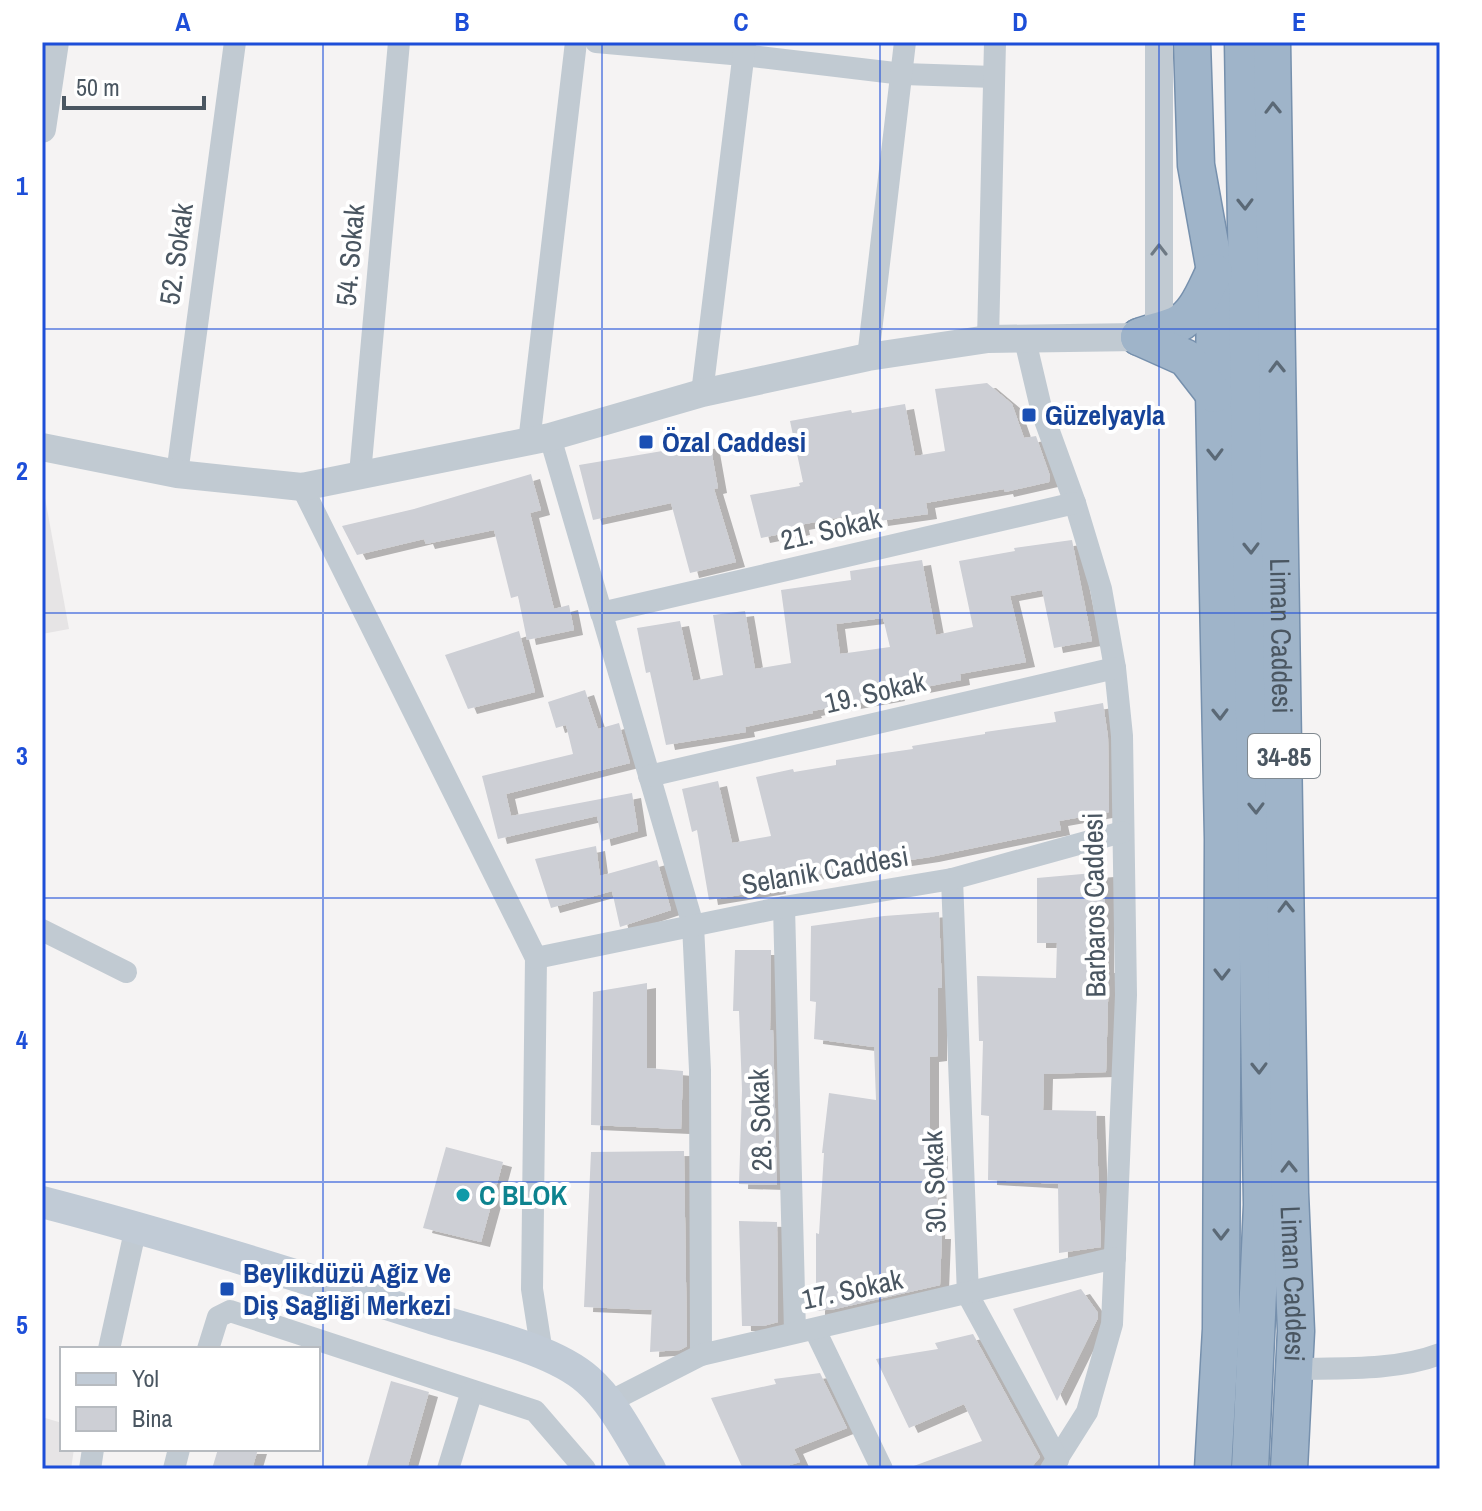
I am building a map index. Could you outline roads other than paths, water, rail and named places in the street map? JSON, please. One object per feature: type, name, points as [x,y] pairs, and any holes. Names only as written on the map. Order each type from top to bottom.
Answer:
[{"type":"highway","points":[[1149,333],[1175,326],[1191,315],[1215,271],[1196,165],[1192,42]]},
{"type":"highway","points":[[1212,42],[1214,394],[1223,855],[1221,1329],[1213,1469]]},
{"type":"highway","name":"Liman Caddesi","points":[[1243,42],[1262,1205],[1250,1469]]},
{"type":"highway","name":"Liman Caddesi","points":[[1272,42],[1290,1193],[1296,1331],[1290,1463]]},
{"type":"highway","points":[[1149,333],[1186,358],[1214,394]]},
{"type":"main road","points":[[42,1202],[136,1227],[542,1353],[586,1378],[609,1402],[650,1469]]},
{"type":"street","points":[[42,129],[55,42]]},
{"type":"street","name":"52. Sokak","points":[[177,474],[235,42]]},
{"type":"street","name":"54. Sokak","points":[[360,474],[399,42]]},
{"type":"street","points":[[576,42],[539,440],[601,613],[693,925],[700,1070],[701,1355]]},
{"type":"street","points":[[596,42],[744,49],[903,74],[994,77]]},
{"type":"street","points":[[868,357],[905,42]]},
{"type":"street","points":[[988,339],[995,42]]},
{"type":"street","points":[[42,447],[177,474],[302,487],[539,440],[702,393],[868,357],[988,339],[1149,333],[1159,42]]},
{"type":"street","points":[[702,393],[744,49]]},
{"type":"street","name":"Barbaros Caddesi","points":[[1025,340],[1042,412],[1075,503],[1101,589],[1115,668],[1122,736],[1126,995],[1112,1324],[1087,1412],[1054,1465]]},
{"type":"street","points":[[302,487],[536,958],[532,1289],[542,1353]]},
{"type":"street","name":"21. Sokak","points":[[601,613],[1075,503]]},
{"type":"street","name":"19. Sokak","points":[[649,776],[1115,668]]},
{"type":"street","name":"Selanik Caddesi","points":[[536,958],[784,907],[952,879],[1122,832]]},
{"type":"street","name":"30. Sokak","points":[[952,879],[968,1295],[1054,1465]]},
{"type":"street","name":"28. Sokak","points":[[784,907],[805,1331],[882,1469]]},
{"type":"street","points":[[42,930],[126,972]]},
{"type":"street","points":[[109,1347],[136,1227]]},
{"type":"street","name":"17. Sokak","points":[[609,1402],[701,1355],[968,1295],[1115,1258]]},
{"type":"street","points":[[209,1347],[218,1317],[230,1311],[535,1411],[585,1469]]},
{"type":"street","points":[[1294,1369],[1407,1363],[1440,1354]]},
{"type":"street","points":[[448,1469],[472,1391]]},
{"type":"place","name":"Güzelyayla","points":[[1029,415]]},
{"type":"place","name":"Özal Caddesi","points":[[646,442]]},
{"type":"place","name":"C BLOK","points":[[463,1195]]},
{"type":"place","name":"Beylikdüzü Ağiz Ve Diş Sağliği Merkezi","points":[[227,1289]]}]
